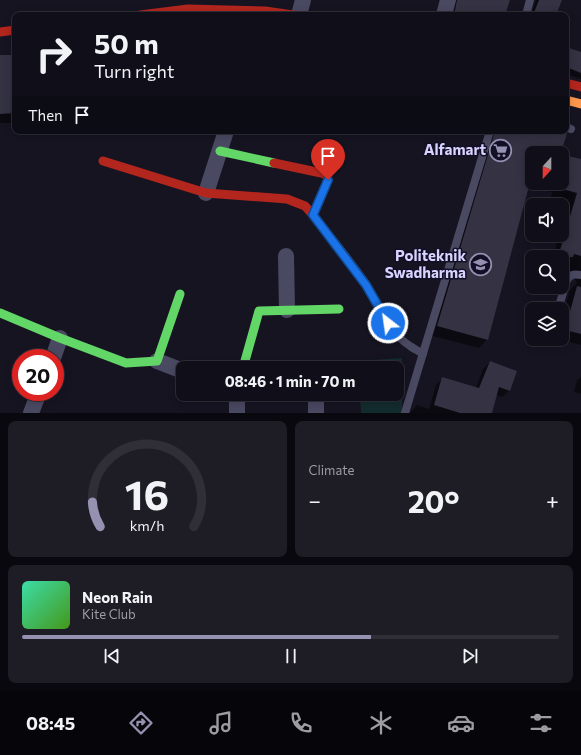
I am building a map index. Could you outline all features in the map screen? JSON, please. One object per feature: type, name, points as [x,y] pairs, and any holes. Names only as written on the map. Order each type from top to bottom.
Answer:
[{"type":"street","points":[[300,12],[303,0]]},
{"type":"street","points":[[445,12],[448,0]]},
{"type":"street","points":[[164,12],[188,9],[245,12]]},
{"type":"street","points":[[0,32],[12,30]]},
{"type":"street","points":[[569,84],[581,88]]},
{"type":"street","points":[[569,101],[581,104]]},
{"type":"street","points":[[206,193],[225,134]]},
{"type":"street","points":[[103,161],[206,193],[287,199],[305,206],[313,215],[328,180],[326,174],[220,150]]},
{"type":"street","points":[[286,256],[287,310]]},
{"type":"street","points":[[157,361],[180,294]]},
{"type":"street","points":[[245,361],[259,311],[338,309]]},
{"type":"street","points":[[0,313],[126,364],[157,361],[176,368]]},
{"type":"street","points":[[56,349],[60,338]]},
{"type":"street","points":[[31,413],[36,401]]},
{"type":"street","points":[[237,401],[237,413]]},
{"type":"street","points":[[316,401],[316,413]]},
{"type":"lane","points":[[527,12],[530,0]]},
{"type":"lane","points":[[405,413],[489,134]]},
{"type":"lane","points":[[313,215],[366,285],[388,323],[399,337],[423,354]]},
{"type":"lane","points":[[560,302],[567,280],[570,276],[573,274],[581,275]]},
{"type":"green space","points":[[402,358],[402,361],[359,361]]},
{"type":"green space","points":[[360,401],[402,401],[402,413],[361,413]]},
{"type":"building","points":[[457,0],[510,0],[506,12],[455,12]]},
{"type":"building","points":[[539,0],[562,0],[557,12],[534,12]]},
{"type":"building","points":[[569,48],[581,52],[581,73],[569,68]]},
{"type":"building","points":[[0,55],[12,55],[12,113],[0,114]]},
{"type":"building","name":"Politeknik Swadharma","points":[[494,134],[567,134],[563,146],[525,146],[525,190],[528,190],[488,340],[437,326]]},
{"type":"building","points":[[569,156],[581,159],[581,256],[574,254],[573,257],[569,257],[569,250],[560,250],[562,242],[569,242],[569,220],[577,193],[566,190],[569,190]]},
{"type":"building","points":[[577,286],[581,287],[581,334],[569,331],[569,315]]},
{"type":"building","points":[[490,361],[517,371],[510,391],[499,387],[492,413],[460,413],[434,405],[442,377],[479,388]]},
{"type":"traffic: fast","points":[[220,151],[274,163]]},
{"type":"traffic: fast","points":[[0,313],[126,363],[157,361],[180,294]]},
{"type":"traffic: fast","points":[[245,361],[259,311],[339,309]]},
{"type":"traffic: slow","points":[[569,101],[581,104]]},
{"type":"traffic: jam","points":[[164,12],[188,9],[272,12]]},
{"type":"traffic: jam","points":[[0,32],[12,30]]},
{"type":"traffic: jam","points":[[569,84],[581,87]]},
{"type":"traffic: jam","points":[[103,161],[206,193],[287,199],[305,206],[313,215],[328,180],[326,174],[274,163]]},
{"type":"place","name":"Alfamart","points":[[501,150]]},
{"type":"place","name":"Politeknik Swadharma","points":[[481,265]]},
{"type":"route","points":[[328,180],[313,215],[366,285],[388,323]]}]
